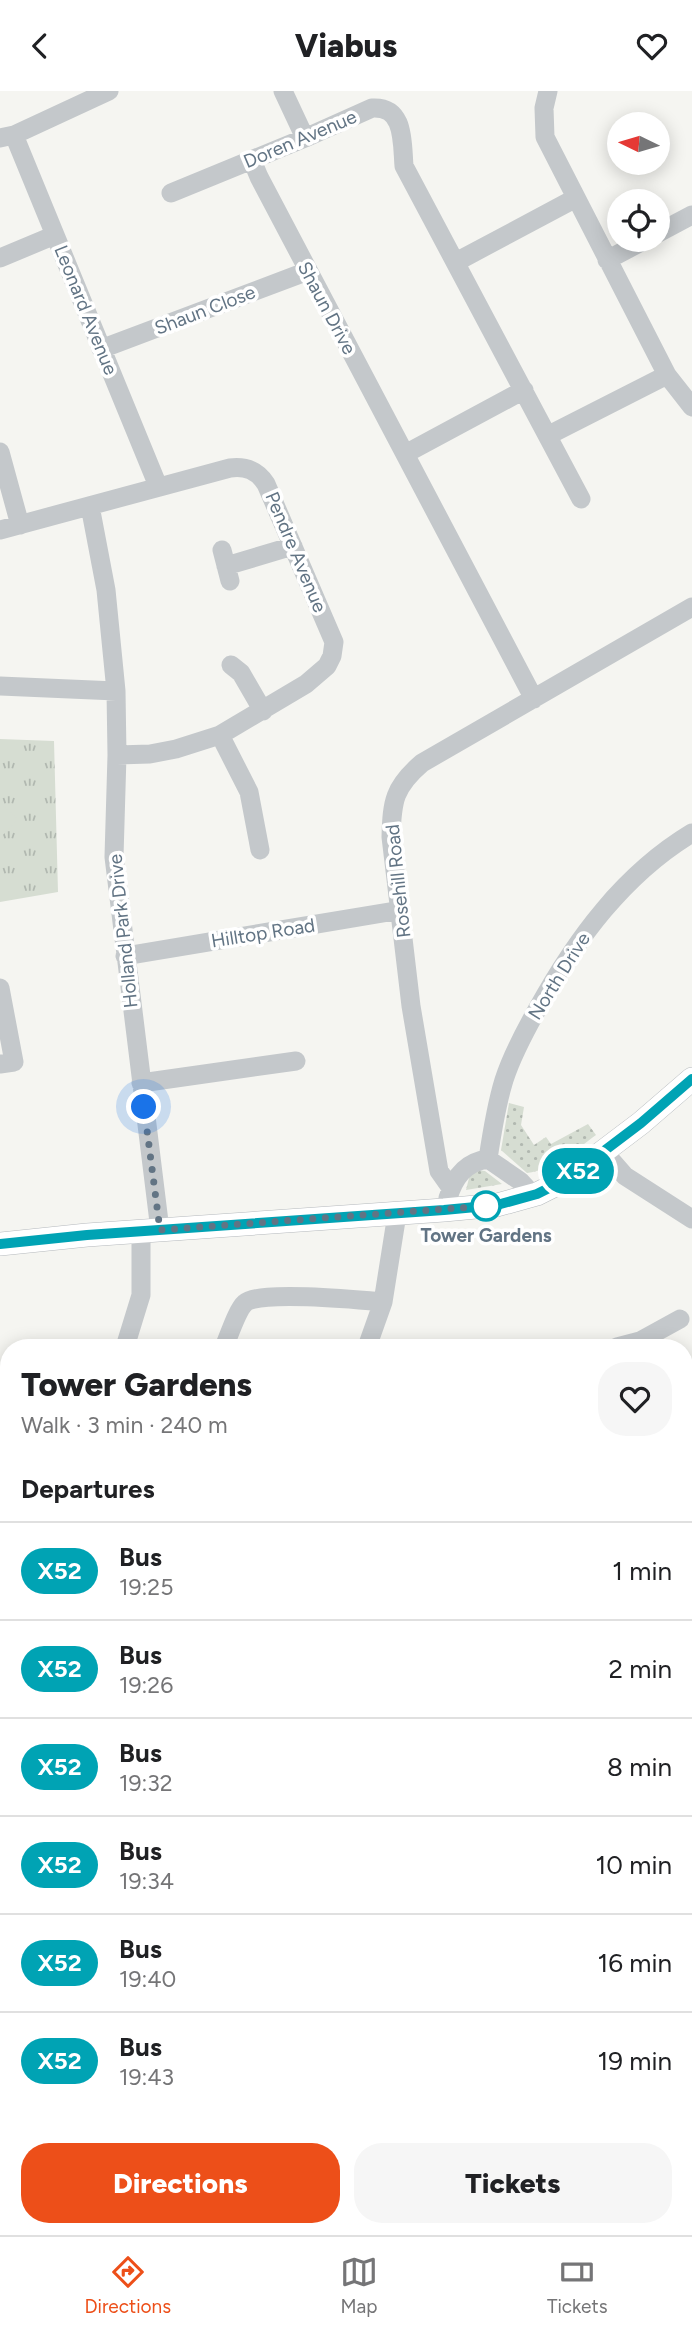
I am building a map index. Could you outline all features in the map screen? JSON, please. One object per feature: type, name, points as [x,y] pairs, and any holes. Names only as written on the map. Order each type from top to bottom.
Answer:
[{"type":"main road","points":[[0,1244],[150,1230],[497,1205],[537,1194],[567,1179],[641,1123],[692,1079]]},
{"type":"street","points":[[7,136],[108,91]]},
{"type":"street","points":[[283,91],[305,138]]},
{"type":"street","points":[[548,91],[544,108],[545,137],[667,375],[692,407]]},
{"type":"street","name":"Doren Avenue","points":[[172,193],[372,108],[382,107],[391,111],[400,127],[404,166],[581,498]]},
{"type":"street","name":"Leonard Avenue","points":[[7,136],[55,235],[158,487]]},
{"type":"street","name":"Shaun Drive","points":[[252,160],[534,699]]},
{"type":"street","points":[[456,263],[576,198]]},
{"type":"street","points":[[670,227],[692,215]]},
{"type":"street","points":[[0,258],[55,235]]},
{"type":"street","points":[[607,260],[622,252]]},
{"type":"street","name":"Shaun Close","points":[[101,349],[308,271]]},
{"type":"street","points":[[548,435],[667,375]]},
{"type":"street","points":[[405,454],[524,390]]},
{"type":"street","points":[[0,452],[20,525]]},
{"type":"street","name":"Pendre Avenue","points":[[0,530],[248,462],[266,484],[334,642],[327,666],[306,684],[220,735],[176,749],[150,754],[117,755]]},
{"type":"street","name":"Holland Park Drive","points":[[90,506],[106,590],[116,691],[114,857],[141,1083],[150,1230],[141,1295],[127,1339]]},
{"type":"street","points":[[226,566],[293,546]]},
{"type":"street","name":"Rosehill Road","points":[[451,1188],[439,1171],[411,1006],[391,837],[395,797],[405,778],[422,763],[692,607]]},
{"type":"street","points":[[231,665],[241,673],[263,711]]},
{"type":"street","points":[[0,685],[116,691]]},
{"type":"street","points":[[220,735],[249,792],[253,837]]},
{"type":"street","name":"North Drive","points":[[488,1159],[494,1114],[505,1077],[522,1037],[563,965],[598,914],[657,857],[692,833]]},
{"type":"street","name":"Hilltop Road","points":[[125,956],[401,909]]},
{"type":"street","points":[[0,988],[14,1062],[0,1064]]},
{"type":"street","points":[[141,1083],[296,1061]]},
{"type":"street","points":[[604,1152],[625,1176],[692,1219]]},
{"type":"street","points":[[444,1210],[457,1177],[473,1161],[488,1159],[520,1181],[532,1194]]},
{"type":"street","points":[[372,1339],[383,1302],[397,1214]]},
{"type":"street","points":[[228,1339],[245,1303],[252,1299],[296,1296],[383,1302]]},
{"type":"street","points":[[649,1339],[680,1319]]},
{"type":"green space","points":[[0,739],[54,741],[58,892],[0,902]]},
{"type":"green space","points":[[0,803],[18,819],[0,838]]},
{"type":"green space","points":[[509,1103],[524,1107],[521,1125],[534,1145],[546,1137],[551,1144],[588,1124],[596,1135],[555,1164],[527,1173],[501,1150]]},
{"type":"green space","points":[[477,1170],[485,1171],[502,1184],[466,1190],[470,1174]]},
{"type":"bus line","name":"X52","points":[[0,1244],[87,1235],[497,1205],[537,1194],[567,1179],[641,1123],[692,1079]]},
{"type":"place","name":"Tower Gardens","points":[[486,1206]]},
{"type":"route","points":[[144,1107],[160,1230],[486,1206]]}]
